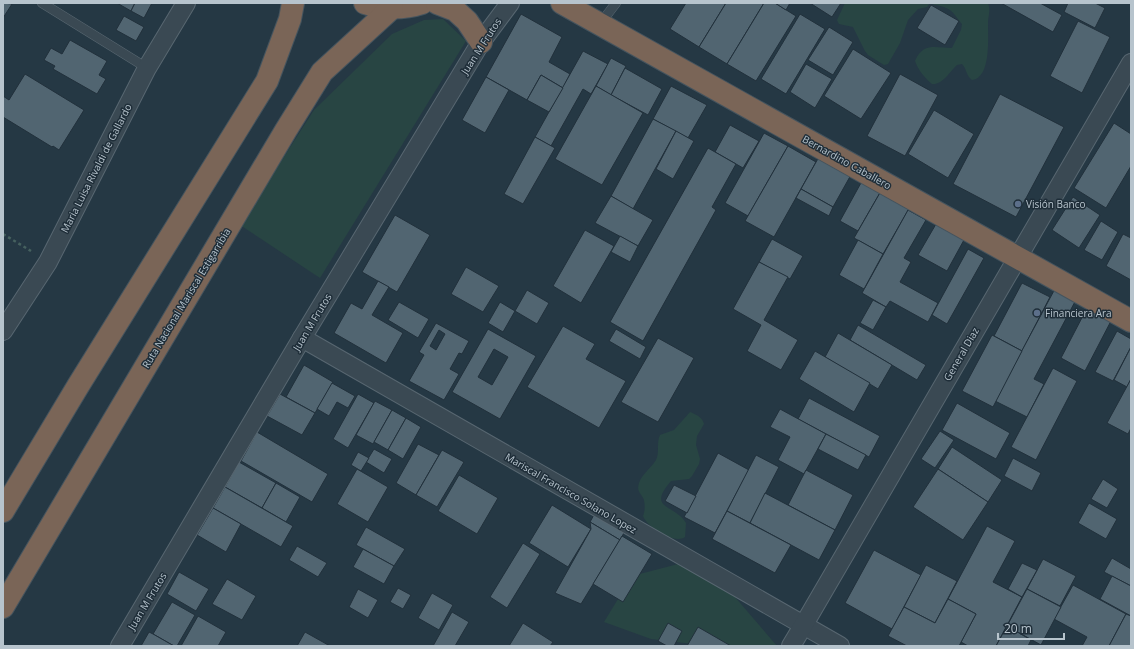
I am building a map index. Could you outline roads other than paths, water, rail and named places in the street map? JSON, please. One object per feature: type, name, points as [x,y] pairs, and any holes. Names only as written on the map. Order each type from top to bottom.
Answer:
[{"type":"highway","points":[[3,511],[267,81],[290,19],[293,3]]},
{"type":"highway","points":[[365,3],[392,8],[422,3]]},
{"type":"highway","points":[[437,3],[455,10],[461,15],[467,21],[481,42]]},
{"type":"highway","name":"Bernardino Caballero","points":[[562,3],[1131,322]]},
{"type":"highway","name":"Ruta Nacional Mariscal Estigarribia","points":[[3,607],[286,130],[322,72],[392,8]]},
{"type":"street","name":"Maria Luisa Rivaldi de Gallardo","points":[[3,331],[48,262],[147,68],[186,3]]},
{"type":"street","name":"Juan M Frutos","points":[[120,646],[302,338],[481,42],[510,3]]},
{"type":"street","name":"General Diaz","points":[[790,646],[804,626],[1131,63]]},
{"type":"street","name":"Mariscal Francisco Solano Lopez","points":[[302,338],[840,646]]},
{"type":"lane","points":[[42,3],[147,68]]},
{"type":"lane","points":[[600,24],[616,3]]},
{"type":"place","name":"Visión Banco","points":[[1018,204]]},
{"type":"place","name":"Financiera Ara","points":[[1037,313]]}]
